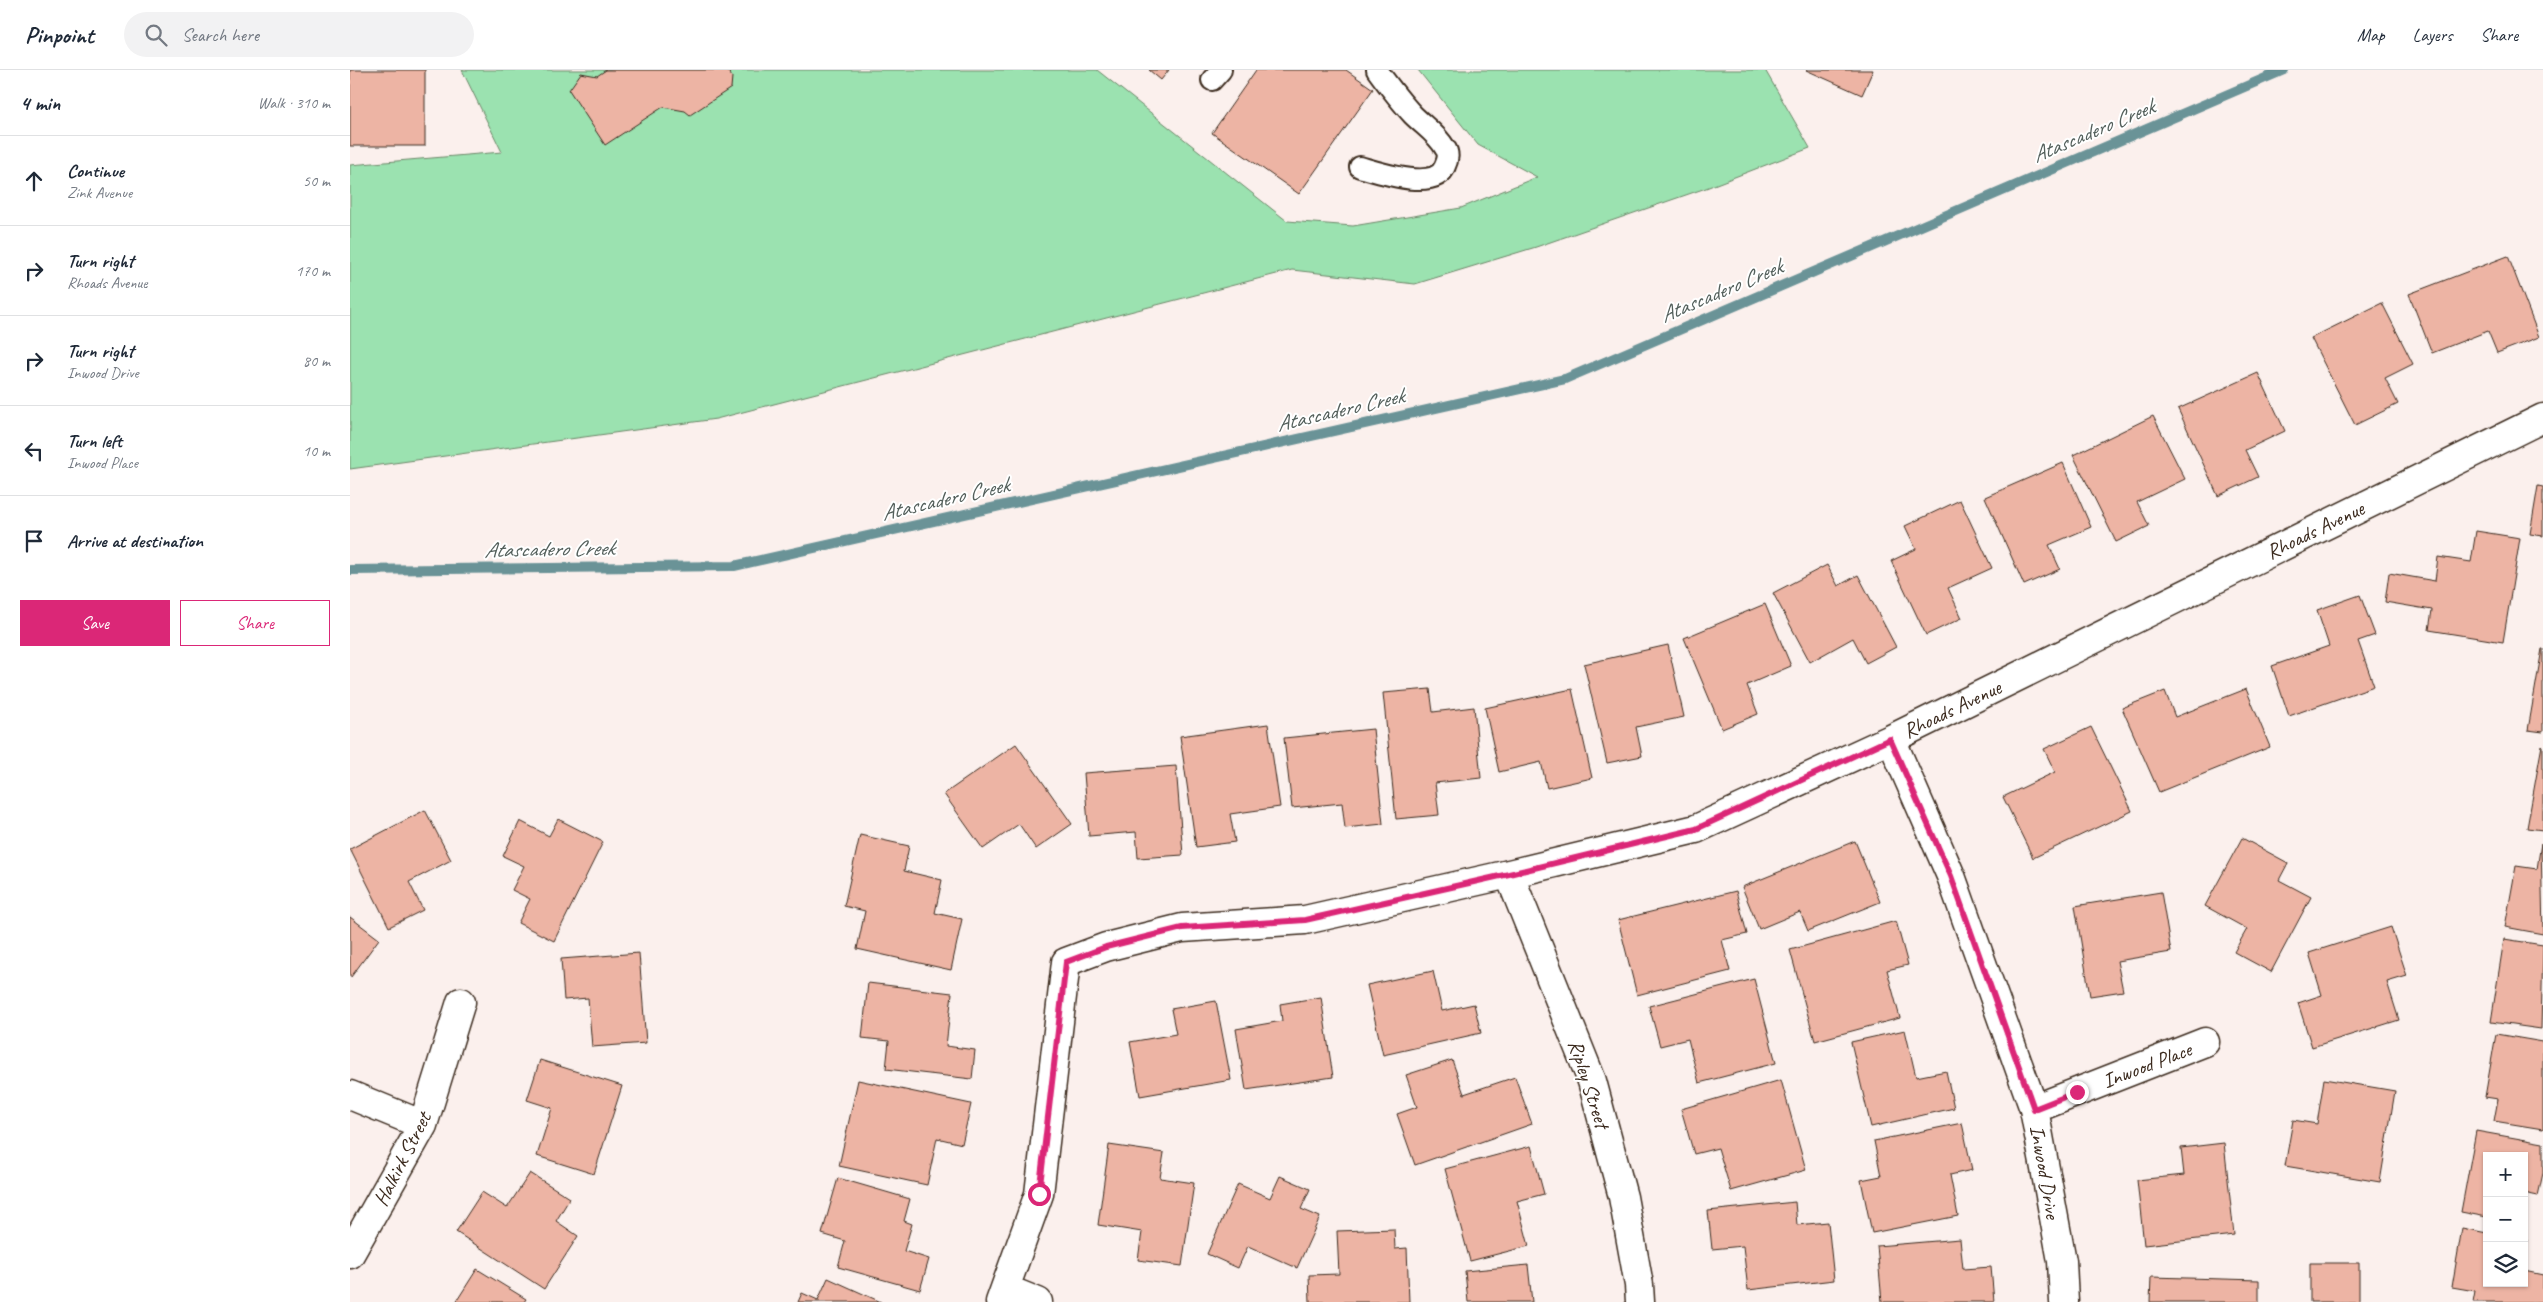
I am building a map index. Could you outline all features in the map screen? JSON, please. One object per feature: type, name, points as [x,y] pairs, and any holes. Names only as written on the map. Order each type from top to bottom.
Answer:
[{"type":"street","name":"Rhoads Avenue","points":[[1003,1295],[1039,1194],[1066,962],[1106,947],[1182,928],[1305,920],[1696,829],[1890,739],[2543,418]]},
{"type":"street","name":"Inwood Drive","points":[[1890,739],[1951,876],[2034,1109],[2062,1260],[2064,1302]]},
{"type":"street","name":"Ripley Street","points":[[1509,874],[1592,1081],[1623,1197],[1639,1285],[1640,1302]]},
{"type":"street","name":"Halkirk Street","points":[[350,1254],[424,1125],[461,1002]]},
{"type":"street","name":"Inwood Place","points":[[2034,1109],[2205,1042]]},
{"type":"street","points":[[350,1094],[424,1125]]},
{"type":"street","points":[[1003,1295],[1038,1302]]},
{"type":"lane","points":[[1360,167],[1393,176],[1422,179],[1435,177],[1444,170],[1448,159],[1447,150],[1437,137],[1413,115],[1377,70]]},
{"type":"green space","points":[[462,70],[1097,70],[1287,221],[1353,226],[1461,208],[1537,177],[1478,145],[1418,70],[1765,70],[1810,148],[1706,188],[1536,247],[1415,284],[1292,270],[716,419],[350,469],[350,165],[502,152]]},
{"type":"building","points":[[350,70],[425,70],[425,146],[350,146]]},
{"type":"building","points":[[606,70],[727,70],[732,77],[731,88],[690,115],[685,111],[663,107],[605,145],[569,90],[581,73],[597,76]]},
{"type":"building","points":[[1149,70],[1169,70],[1161,80]]},
{"type":"building","points":[[1256,70],[1346,70],[1373,89],[1299,194],[1212,133]]},
{"type":"building","points":[[1806,70],[1873,70],[1862,95]]},
{"type":"building","points":[[2508,256],[2539,337],[2497,353],[2488,331],[2432,353],[2409,294]]},
{"type":"building","points":[[2382,303],[2413,364],[2385,378],[2398,404],[2355,425],[2311,338]]},
{"type":"building","points":[[2258,373],[2285,431],[2245,450],[2258,477],[2218,496],[2178,409]]},
{"type":"building","points":[[2153,416],[2185,479],[2137,502],[2149,526],[2116,542],[2073,455]]},
{"type":"building","points":[[2063,463],[2091,527],[2049,545],[2060,569],[2024,585],[1985,497]]},
{"type":"building","points":[[2538,486],[2543,487],[2543,536],[2530,534]]},
{"type":"building","points":[[1960,500],[1992,568],[1948,588],[1962,618],[1926,635],[1891,561],[1916,549],[1905,526]]},
{"type":"building","points":[[2476,531],[2520,538],[2503,642],[2429,630],[2432,610],[2385,602],[2389,573],[2435,581],[2438,557],[2471,562]]},
{"type":"building","points":[[1827,565],[1838,586],[1858,575],[1896,647],[1866,663],[1853,638],[1810,662],[1773,593]]},
{"type":"building","points":[[2360,595],[2375,635],[2358,641],[2374,686],[2289,716],[2272,666],[2329,646],[2317,610]]},
{"type":"building","points":[[1765,604],[1791,666],[1747,685],[1758,714],[1722,729],[1684,638]]},
{"type":"building","points":[[1668,645],[1684,717],[1636,727],[1642,756],[1607,763],[1584,664]]},
{"type":"building","points":[[2543,649],[2543,732],[2528,730]]},
{"type":"building","points":[[1430,689],[1433,712],[1474,707],[1481,778],[1435,783],[1439,815],[1396,819],[1383,693]]},
{"type":"building","points":[[1572,689],[1592,778],[1547,788],[1541,762],[1499,772],[1485,708]]},
{"type":"building","points":[[2246,689],[2270,747],[2159,792],[2122,708],[2165,691],[2175,717]]},
{"type":"building","points":[[1268,724],[1280,807],[1230,814],[1235,842],[1196,847],[1180,736]]},
{"type":"building","points":[[2091,727],[2132,811],[2033,858],[2003,797],[2055,772],[2044,749]]},
{"type":"building","points":[[1373,729],[1383,824],[1345,828],[1342,803],[1292,808],[1284,738]]},
{"type":"building","points":[[1016,744],[1072,824],[1036,849],[1019,824],[983,849],[944,794]]},
{"type":"building","points":[[2543,746],[2543,830],[2527,828]]},
{"type":"building","points":[[1176,766],[1183,855],[1138,858],[1136,832],[1089,836],[1084,773]]},
{"type":"building","points":[[425,810],[451,860],[409,882],[423,910],[389,927],[350,849]]},
{"type":"building","points":[[558,819],[603,842],[554,941],[518,923],[530,899],[512,890],[524,866],[503,856],[520,821],[549,836]]},
{"type":"building","points":[[860,835],[909,846],[904,871],[942,880],[935,913],[962,919],[951,970],[857,949],[865,911],[844,906]]},
{"type":"building","points":[[2242,838],[2288,863],[2279,880],[2311,897],[2271,972],[2234,952],[2247,929],[2205,906]]},
{"type":"building","points":[[1855,841],[1880,902],[1808,931],[1800,912],[1759,929],[1742,887]]},
{"type":"building","points":[[2541,843],[2543,934],[2505,927],[2516,866],[2537,869]]},
{"type":"building","points":[[1736,891],[1747,934],[1722,940],[1730,971],[1637,995],[1618,920]]},
{"type":"building","points":[[2161,892],[2171,952],[2117,961],[2123,991],[2090,996],[2075,906]]},
{"type":"building","points":[[350,917],[379,939],[351,977],[350,977]]},
{"type":"building","points":[[1896,921],[1908,965],[1887,970],[1900,1018],[1815,1041],[1790,950]]},
{"type":"building","points":[[2391,927],[2407,976],[2387,982],[2399,1020],[2312,1047],[2298,1003],[2322,995],[2309,953]]},
{"type":"building","points":[[2504,939],[2543,945],[2541,1029],[2491,1022]]},
{"type":"building","points":[[639,953],[646,1043],[592,1047],[588,998],[564,1000],[561,959]]},
{"type":"building","points":[[1433,971],[1442,1011],[1474,1004],[1481,1033],[1383,1055],[1367,985]]},
{"type":"building","points":[[1754,979],[1776,1063],[1699,1083],[1688,1039],[1660,1046],[1649,1006]]},
{"type":"building","points":[[868,983],[952,993],[946,1046],[975,1050],[972,1079],[886,1069],[889,1041],[862,1038]]},
{"type":"building","points":[[1321,997],[1333,1077],[1246,1090],[1236,1029],[1282,1021],[1280,1004]]},
{"type":"building","points":[[1216,1001],[1231,1080],[1140,1096],[1130,1042],[1176,1034],[1171,1009]]},
{"type":"building","points":[[1905,1030],[1916,1077],[1946,1071],[1954,1108],[1871,1127],[1851,1042]]},
{"type":"building","points":[[2496,1034],[2543,1042],[2543,1129],[2494,1121],[2498,1099],[2485,1097]]},
{"type":"building","points":[[540,1060],[622,1086],[594,1174],[537,1156],[552,1108],[527,1100]]},
{"type":"building","points":[[1452,1060],[1464,1094],[1515,1077],[1532,1124],[1415,1165],[1397,1114],[1417,1107],[1406,1075]]},
{"type":"building","points":[[2324,1079],[2395,1091],[2380,1182],[2285,1166],[2293,1120],[2317,1124]]},
{"type":"building","points":[[858,1080],[971,1104],[962,1144],[937,1138],[927,1185],[839,1166]]},
{"type":"building","points":[[1781,1080],[1806,1170],[1731,1191],[1718,1148],[1694,1154],[1681,1109]]},
{"type":"building","points":[[1962,1123],[1972,1170],[1950,1175],[1958,1216],[1872,1233],[1861,1180],[1881,1176],[1874,1141]]},
{"type":"building","points":[[2476,1131],[2543,1143],[2543,1173],[2538,1196],[2528,1194],[2528,1152],[2483,1152],[2483,1216],[2461,1212]]},
{"type":"building","points":[[2224,1143],[2234,1235],[2144,1245],[2137,1180],[2184,1175],[2181,1148]]},
{"type":"building","points":[[1109,1145],[1164,1153],[1160,1178],[1194,1183],[1182,1266],[1138,1260],[1142,1232],[1098,1225]]},
{"type":"building","points":[[1531,1146],[1544,1194],[1517,1201],[1529,1246],[1470,1261],[1445,1169]]},
{"type":"building","points":[[530,1173],[570,1198],[556,1221],[578,1236],[544,1289],[456,1232],[482,1192],[507,1208]]},
{"type":"building","points":[[1280,1176],[1310,1189],[1301,1209],[1320,1217],[1297,1268],[1248,1246],[1238,1268],[1207,1254],[1238,1184],[1270,1198]]},
{"type":"building","points":[[838,1178],[910,1199],[904,1221],[912,1224],[904,1251],[929,1259],[920,1290],[838,1267],[845,1241],[822,1234]]},
{"type":"building","points":[[1795,1202],[1797,1225],[1828,1222],[1834,1280],[1748,1290],[1743,1246],[1712,1249],[1708,1211]]},
{"type":"building","points":[[2462,1228],[2483,1232],[2483,1287],[2528,1287],[2528,1272],[2543,1275],[2543,1302],[2473,1302],[2475,1291],[2452,1287]]},
{"type":"building","points":[[1394,1229],[1395,1249],[1407,1248],[1409,1302],[1310,1302],[1309,1275],[1339,1274],[1337,1231]]},
{"type":"building","points":[[1960,1239],[1963,1269],[1991,1267],[1994,1302],[1882,1302],[1877,1246]]},
{"type":"building","points":[[2310,1263],[2359,1263],[2359,1302],[2310,1302]]},
{"type":"building","points":[[1528,1265],[1532,1302],[1468,1302],[1465,1271]]},
{"type":"building","points":[[477,1269],[526,1299],[524,1302],[456,1302]]},
{"type":"building","points":[[2151,1277],[2259,1280],[2259,1302],[2150,1302]]},
{"type":"building","points":[[828,1278],[881,1302],[798,1302],[802,1293],[818,1300]]},
{"type":"waterway","name":"Atascadero Creek","points":[[350,570],[734,566],[1565,379],[2284,70]]},
{"type":"route","points":[[1039,1194],[1066,962],[1106,947],[1182,928],[1305,920],[1696,829],[1890,739],[1951,876],[2034,1109],[2077,1092]]}]
